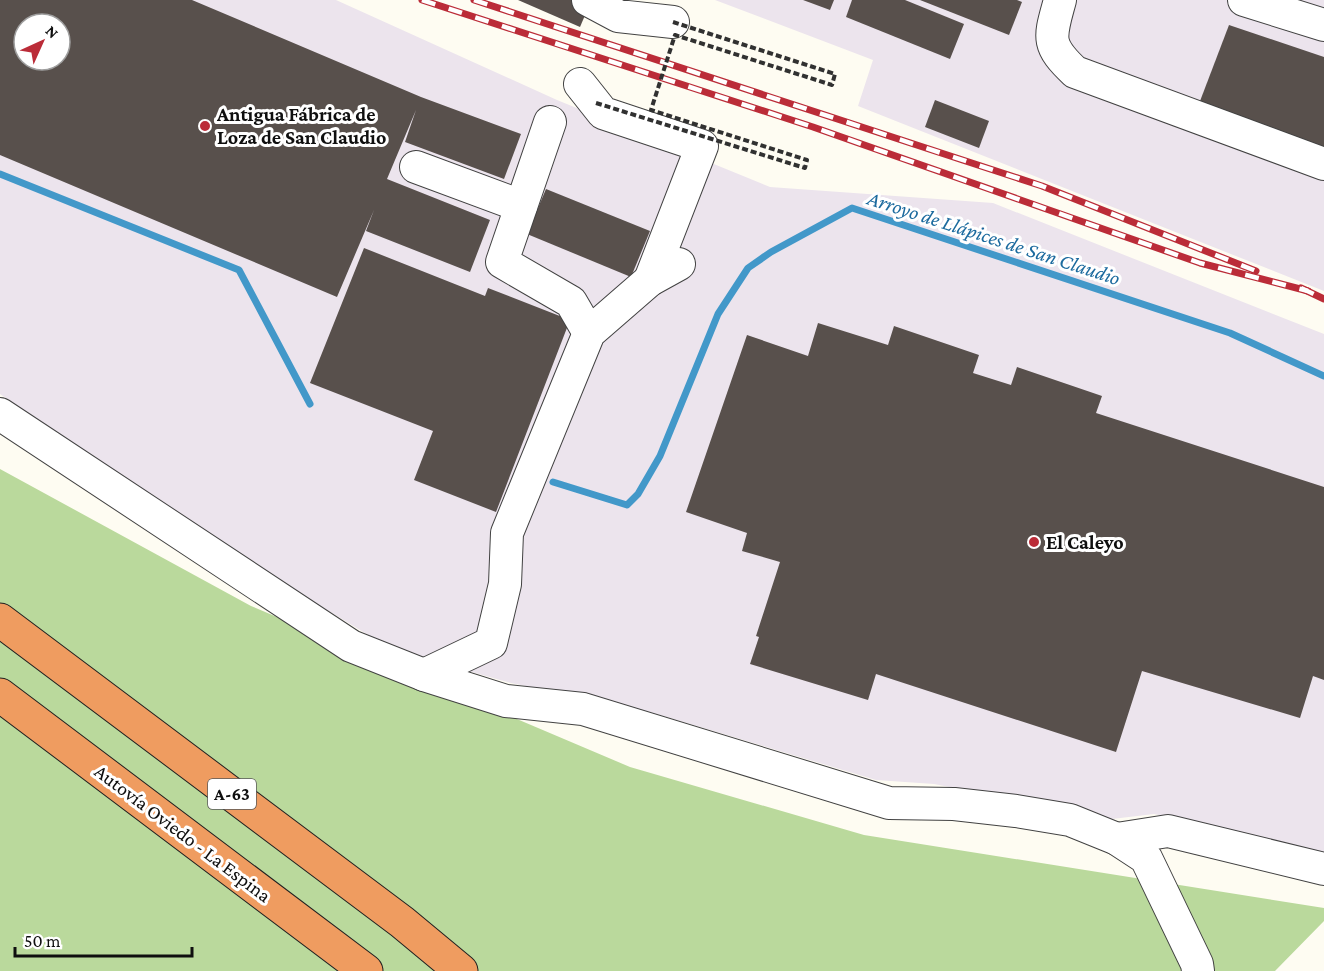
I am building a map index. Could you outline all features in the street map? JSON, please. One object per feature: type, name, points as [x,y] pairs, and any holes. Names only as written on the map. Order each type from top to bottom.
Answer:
[{"type":"highway","name":"A-63","points":[[0,620],[393,915],[461,971]]},
{"type":"highway","name":"Autovía Oviedo - La Espina","points":[[0,695],[366,971]]},
{"type":"street","points":[[588,0],[618,16],[673,22]]},
{"type":"street","points":[[1060,0],[1053,26],[1053,46],[1061,59],[1075,72],[1324,164]]},
{"type":"street","points":[[1245,0],[1324,25]]},
{"type":"street","points":[[588,93],[603,112],[702,146],[650,280]]},
{"type":"street","points":[[550,122],[502,262],[571,302],[590,333]]},
{"type":"street","points":[[416,167],[521,206]]},
{"type":"street","points":[[424,675],[491,644],[505,584],[507,533],[590,333],[650,280],[679,264]]},
{"type":"street","points":[[0,414],[351,646],[424,675],[506,701],[583,709],[889,803],[954,804],[1016,811],[1070,820],[1118,839],[1146,858],[1197,964],[1198,971]]},
{"type":"street","points":[[1118,839],[1168,831],[1324,869]]},
{"type":"path","points":[[588,93],[804,168],[807,160],[651,110],[675,35],[832,85],[836,74],[673,22]]},
{"type":"shaded area","points":[[0,0],[336,0],[557,100],[770,187],[993,203],[1324,334],[1324,858],[1238,832],[1154,814],[1112,819],[934,784],[876,780],[650,712],[511,683],[393,650],[215,542],[0,394]]},
{"type":"shaded area","points":[[715,0],[1324,0],[1324,291],[858,106],[873,60]]},
{"type":"green space","points":[[0,469],[251,606],[630,767],[864,835],[1324,908],[1324,921],[1275,971],[0,971]]},
{"type":"building","name":"Antigua Fábrica de Loza de San Claudio","points":[[0,0],[192,0],[421,97],[521,134],[504,179],[405,142],[416,110],[387,179],[490,220],[470,272],[366,231],[374,210],[337,297],[0,155]]},
{"type":"building","points":[[518,0],[575,0],[589,6],[580,27]]},
{"type":"building","points":[[803,0],[834,0],[830,10]]},
{"type":"building","points":[[852,0],[905,0],[964,24],[950,59],[846,17]]},
{"type":"building","points":[[920,0],[1017,0],[1022,2],[1009,35]]},
{"type":"building","points":[[1229,25],[1324,57],[1324,151],[1197,109]]},
{"type":"building","points":[[935,100],[989,121],[979,148],[925,127]]},
{"type":"building","points":[[546,189],[650,231],[631,277],[527,234]]},
{"type":"building","points":[[364,248],[485,296],[488,288],[570,320],[496,512],[414,480],[433,431],[310,383]]},
{"type":"building","name":"El Caleyo","points":[[818,323],[888,345],[894,326],[979,355],[973,373],[1011,385],[1017,367],[1102,396],[1096,413],[1324,487],[1324,680],[1313,676],[1300,718],[1142,671],[1116,752],[876,674],[868,700],[750,664],[759,637],[756,636],[780,562],[742,551],[747,533],[686,512],[747,335],[808,356]]},
{"type":"waterway","name":"Arroyo de Llápices de San Claudio","points":[[0,174],[239,270],[310,404]]},
{"type":"waterway","name":"Arroyo de Llápices de San Claudio","points":[[553,482],[627,505],[638,494],[660,456],[718,314],[748,268],[771,252],[852,208],[1230,333],[1324,376]]},
{"type":"railway","points":[[422,0],[813,127],[1200,263],[1308,291]]},
{"type":"railway","points":[[474,0],[1042,186],[1256,271]]},
{"type":"railway","points":[[1301,288],[1324,299]]},
{"type":"place","name":"Antigua Fábrica de Loza de San Claudio","points":[[205,126]]},
{"type":"place","name":"El Caleyo","points":[[1034,542]]}]
